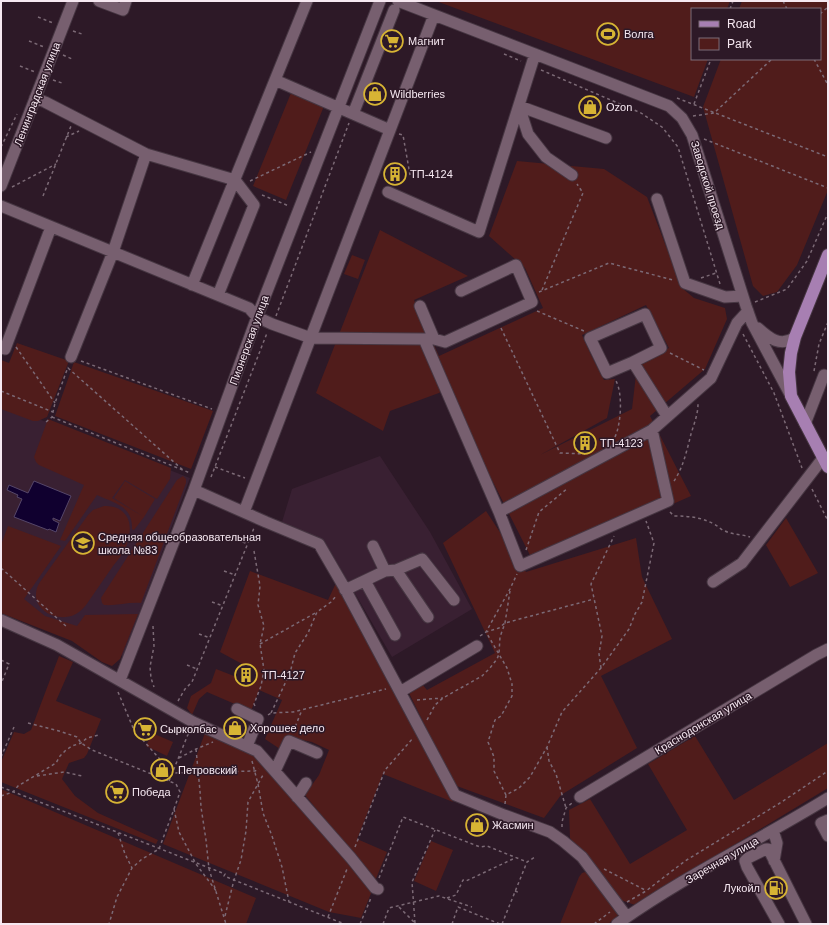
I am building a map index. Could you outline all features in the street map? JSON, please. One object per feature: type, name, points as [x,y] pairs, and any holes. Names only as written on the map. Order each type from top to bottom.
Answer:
[{"type":"main road","points":[[791,396],[789,364],[795,337],[824,275],[828,255]]},
{"type":"main road","name":"Заводской проезд","points":[[791,396],[826,463]]},
{"type":"street","name":"Ленинградская улица","points":[[6,187],[35,98],[73,1]]},
{"type":"street","points":[[99,1],[122,10],[126,1]]},
{"type":"street","points":[[192,285],[237,183],[275,80],[307,1]]},
{"type":"street","name":"Пионерская улица","points":[[119,684],[199,493],[257,317],[380,1]]},
{"type":"street","points":[[353,114],[396,5]]},
{"type":"street","name":"Заводской проезд","points":[[396,5],[434,15],[668,106],[682,118],[692,135],[752,323],[791,396]]},
{"type":"street","points":[[244,512],[434,15]]},
{"type":"street","points":[[388,192],[479,232],[535,54]]},
{"type":"street","points":[[275,80],[390,130]]},
{"type":"street","points":[[35,98],[146,154],[237,183],[254,205],[218,296]]},
{"type":"street","points":[[519,106],[606,138]]},
{"type":"street","points":[[519,106],[528,134],[546,157],[572,175]]},
{"type":"street","points":[[70,363],[113,252],[146,154]]},
{"type":"street","points":[[499,512],[652,430],[711,378],[746,304],[685,283],[657,199]]},
{"type":"street","points":[[1,206],[249,308],[257,317],[311,338],[429,339],[445,342],[496,319],[527,301],[516,265],[461,291]]},
{"type":"street","points":[[1,348],[5,349],[51,227]]},
{"type":"street","points":[[420,306],[429,339],[520,566],[668,501],[652,430]]},
{"type":"street","points":[[645,314],[661,348],[607,373],[590,338],[596,336],[645,314]]},
{"type":"street","points":[[752,323],[768,337],[777,341],[791,341],[795,337]]},
{"type":"street","points":[[633,362],[667,416]]},
{"type":"street","points":[[805,424],[824,375]]},
{"type":"street","points":[[713,582],[742,564],[806,480],[826,463]]},
{"type":"street","points":[[199,493],[319,544],[454,795],[550,832],[563,841],[582,857],[627,917]]},
{"type":"street","points":[[373,546],[428,618]]},
{"type":"street","points":[[344,588],[422,559],[454,600]]},
{"type":"street","points":[[365,581],[395,635]]},
{"type":"street","points":[[1,620],[57,645],[119,684],[193,722],[257,751],[377,889]]},
{"type":"street","points":[[401,695],[477,646]]},
{"type":"street","name":"Краснодонская улица","points":[[580,798],[809,659],[828,649]]},
{"type":"street","points":[[237,709],[258,719],[247,746]]},
{"type":"street","points":[[272,768],[289,741],[317,753]]},
{"type":"street","points":[[297,797],[306,783]]},
{"type":"street","name":"Заречная улица","points":[[617,924],[703,869],[808,811],[828,798]]},
{"type":"street","points":[[808,811],[826,829]]},
{"type":"street","points":[[773,830],[777,843],[774,861]]},
{"type":"street","points":[[779,924],[751,874],[746,861],[748,858],[766,849],[770,852],[806,924]]},
{"type":"path","points":[[38,17],[55,24]]},
{"type":"path","points":[[72,30],[82,34]]},
{"type":"path","points":[[29,41],[45,48]]},
{"type":"path","points":[[503,54],[641,113],[662,127],[678,147],[716,273]]},
{"type":"path","points":[[63,55],[72,59]]},
{"type":"path","points":[[694,105],[711,60]]},
{"type":"path","points":[[714,113],[771,60]]},
{"type":"path","points":[[815,60],[828,85]]},
{"type":"path","points":[[20,66],[36,72]]},
{"type":"path","points":[[53,80],[62,83]]},
{"type":"path","points":[[1,147],[18,112]]},
{"type":"path","points":[[682,118],[714,113],[828,157]]},
{"type":"path","points":[[199,493],[215,467],[353,114]]},
{"type":"path","points":[[43,196],[74,117]]},
{"type":"path","points":[[390,130],[403,135],[410,175]]},
{"type":"path","points":[[692,135],[828,188]]},
{"type":"path","points":[[237,183],[314,150]]},
{"type":"path","points":[[6,187],[56,164]]},
{"type":"path","points":[[542,290],[583,192],[572,175]]},
{"type":"path","points":[[262,195],[292,207]]},
{"type":"path","points":[[746,304],[787,289],[807,261],[828,213]]},
{"type":"path","points":[[596,336],[527,301],[542,290],[609,263],[685,283]]},
{"type":"path","points":[[496,319],[560,453],[606,454],[618,431],[620,402],[618,384],[611,372]]},
{"type":"path","points":[[813,374],[819,344],[828,322]]},
{"type":"path","points":[[737,323],[774,393],[806,480],[828,521]]},
{"type":"path","points":[[10,336],[55,403]]},
{"type":"path","points":[[661,348],[711,378]]},
{"type":"path","points":[[46,422],[52,417],[55,403],[70,363]]},
{"type":"path","points":[[70,363],[213,409]]},
{"type":"path","points":[[70,363],[184,471]]},
{"type":"path","points":[[666,490],[672,485],[677,476],[688,446],[698,411],[699,388]]},
{"type":"path","points":[[1,391],[54,412]]},
{"type":"path","points":[[52,417],[192,474]]},
{"type":"path","points":[[215,467],[247,479]]},
{"type":"path","points":[[483,635],[510,589],[520,566],[539,512],[573,483]]},
{"type":"path","points":[[661,504],[674,516],[691,516],[700,518],[724,531],[760,540]]},
{"type":"path","points":[[506,795],[519,788],[530,777],[547,747],[562,712],[601,668],[629,629],[634,614],[642,602],[654,543],[643,512]]},
{"type":"path","points":[[177,704],[185,689],[192,682],[258,518]]},
{"type":"path","points":[[601,668],[599,654],[602,636],[591,584],[621,522]]},
{"type":"path","points":[[237,540],[248,544]]},
{"type":"path","points":[[254,551],[260,586],[258,605],[264,626],[260,644],[264,670],[261,686],[254,704],[258,719],[271,713],[293,712],[388,688]]},
{"type":"path","points":[[1,568],[67,627]]},
{"type":"path","points":[[224,571],[235,575]]},
{"type":"path","points":[[260,644],[317,612],[331,602],[344,588]]},
{"type":"path","points":[[328,918],[385,770],[420,730],[435,706],[443,698],[482,676],[497,659],[499,654],[500,637],[505,623],[510,589]]},
{"type":"path","points":[[486,632],[499,628],[505,623],[594,599]]},
{"type":"path","points":[[212,602],[223,606]]},
{"type":"path","points":[[271,713],[290,673],[296,653],[308,633],[317,612]]},
{"type":"path","points":[[150,631],[152,624],[154,646],[150,667],[155,692]]},
{"type":"path","points":[[486,632],[507,668],[512,684],[512,696],[500,716],[495,720],[488,742],[494,757],[494,771],[506,795],[504,815]]},
{"type":"path","points":[[200,634],[210,638]]},
{"type":"path","points":[[1,660],[9,664],[1,684]]},
{"type":"path","points":[[187,665],[197,669]]},
{"type":"path","points":[[119,684],[134,730],[172,773]]},
{"type":"path","points":[[401,695],[411,700],[443,698]]},
{"type":"path","points":[[289,741],[302,710]]},
{"type":"path","points":[[169,781],[193,722]]},
{"type":"path","points":[[28,723],[77,737],[81,743],[92,750],[176,784],[180,792],[159,849],[142,859],[132,868],[117,897],[109,924]]},
{"type":"path","points":[[1,757],[14,727]]},
{"type":"path","points":[[1,796],[13,792],[18,786],[56,763],[60,756],[72,746],[81,743],[87,738],[99,735]]},
{"type":"path","points":[[179,758],[196,749],[227,737]]},
{"type":"path","points":[[247,746],[255,771],[263,813],[282,867],[289,902]]},
{"type":"path","points":[[547,747],[549,761],[556,774],[566,808],[562,822],[563,841]]},
{"type":"path","points":[[196,749],[200,807],[209,869],[218,894],[226,924]]},
{"type":"path","points":[[172,773],[255,771],[272,768]]},
{"type":"path","points":[[225,918],[234,880],[241,860],[246,831],[248,802],[258,784],[272,768]]},
{"type":"path","points":[[594,924],[619,906],[646,890],[685,861],[780,803],[828,771]]},
{"type":"path","points":[[35,776],[64,772],[82,776]]},
{"type":"path","points":[[1,787],[225,874],[224,876],[342,924]]},
{"type":"path","points":[[566,808],[580,798]]},
{"type":"path","points":[[174,809],[179,832],[196,864],[218,894]]},
{"type":"path","points":[[360,924],[377,889],[403,817],[480,847],[487,846],[527,862]]},
{"type":"path","points":[[399,907],[415,923],[412,882],[435,830]]},
{"type":"path","points":[[118,832],[125,854],[132,868]]},
{"type":"path","points":[[452,924],[458,907],[501,924],[527,862],[535,857]]},
{"type":"path","points":[[447,898],[456,895],[463,880],[516,858]]},
{"type":"path","points":[[601,867],[646,890]]},
{"type":"path","points":[[515,891],[520,893]]},
{"type":"path","points":[[383,924],[389,908],[399,907],[439,896],[472,907]]},
{"type":"path","points":[[481,921],[483,917]]},
{"type":"shaded area","name":"Средняя общеобразовательная школа №83","points":[[1,402],[41,420],[190,478],[123,656],[1,609]]},
{"type":"shaded area","points":[[380,456],[430,532],[472,609],[392,657],[324,540],[282,522],[292,489]]},
{"type":"shaded area","points":[[34,481],[71,496],[60,521],[53,518],[53,520],[59,523],[56,532],[14,517],[22,499],[17,497],[18,495],[7,490],[9,485],[28,493]]},
{"type":"green space","name":"Волга","points":[[436,1],[730,1],[727,8],[691,8],[691,60],[708,60],[694,97]]},
{"type":"green space","points":[[742,1],[828,1],[828,190],[797,265],[777,292],[763,296],[753,286],[703,107],[721,60],[821,60],[821,8],[739,8]]},
{"type":"green space","points":[[291,93],[324,106],[286,200],[253,186]]},
{"type":"green space","points":[[517,161],[604,169],[647,197],[682,288],[694,298],[725,308],[727,319],[705,369],[650,416],[691,496],[535,565],[492,480],[488,482],[447,390],[390,411],[383,431],[316,393],[380,230],[468,276],[414,300],[439,356],[543,308],[525,268],[489,236]],"holes":[[[646,305],[669,348],[637,366],[632,409],[540,455],[607,418],[615,379],[604,380],[582,335]]]},
{"type":"green space","points":[[352,255],[365,260],[358,279],[344,274]]},
{"type":"green space","points":[[17,343],[69,361],[47,417],[38,421],[33,421],[1,409],[1,360],[9,363]]},
{"type":"green space","points":[[74,362],[213,411],[191,469],[55,416]]},
{"type":"green space","points":[[48,419],[171,468],[170,479],[157,499],[125,480],[112,498],[144,517],[134,530],[132,529],[131,521],[126,510],[116,503],[97,495],[65,541],[60,540],[84,485],[39,465],[36,462],[34,457]]},
{"type":"green space","points":[[183,476],[186,479],[186,483],[141,603],[104,605],[101,598],[177,480]]},
{"type":"green space","points":[[125,481],[155,499],[144,517],[114,498]]},
{"type":"green space","points":[[104,506],[117,508],[122,511],[129,521],[130,530],[125,549],[86,605],[79,612],[66,617],[59,617],[45,612],[37,601],[36,592],[40,582],[88,515],[93,510]]},
{"type":"green space","points":[[486,511],[526,572],[636,538],[642,577],[672,639],[601,676],[637,748],[561,795],[544,818],[454,785],[409,693],[422,684],[427,690],[495,653],[443,543]]},
{"type":"green space","points":[[786,518],[818,573],[790,587],[766,545]]},
{"type":"green space","points":[[8,526],[61,546],[24,599],[45,616],[77,626],[85,615],[138,614],[120,659],[112,666],[102,662],[72,641],[1,613],[1,545]]},
{"type":"green space","points":[[250,571],[328,600],[336,583],[453,802],[383,774],[357,839],[387,852],[375,881],[305,795],[319,775],[329,750],[312,742],[288,737],[280,749],[265,739],[282,700],[259,690],[251,711],[207,692],[199,699],[192,715],[187,708],[191,696],[211,683],[216,669],[252,683],[257,672],[220,652]]},
{"type":"green space","points":[[59,656],[73,662],[56,701],[101,719],[87,754],[84,758],[69,763],[62,779],[75,796],[98,813],[158,840],[156,844],[1,782],[1,762],[14,732],[24,734],[31,730]]},
{"type":"green space","points":[[152,733],[173,742],[167,756],[146,746]]},
{"type":"green space","points":[[205,733],[258,756],[372,891],[361,918],[329,912],[163,844]]},
{"type":"green space","points":[[695,736],[734,800],[828,743],[828,788],[635,905],[618,899],[570,838],[569,810],[590,799],[630,864],[687,830],[648,764]]},
{"type":"green space","points":[[1,789],[256,898],[246,924],[1,924]]},
{"type":"green space","points":[[431,841],[453,850],[436,891],[414,881]]},
{"type":"green space","points":[[585,872],[588,873],[618,915],[608,924],[560,924],[579,877]]},
{"type":"place","name":"Волга","points":[[608,34]]},
{"type":"place","name":"Магнит","points":[[392,41]]},
{"type":"place","name":"Wildberries","points":[[375,94]]},
{"type":"place","name":"Ozon","points":[[590,107]]},
{"type":"place","name":"ТП-4124","points":[[395,174]]},
{"type":"place","name":"ТП-4123","points":[[585,443]]},
{"type":"place","name":"Средняя общеобразовательная школа №83","points":[[83,543]]},
{"type":"place","name":"ТП-4127","points":[[246,675]]},
{"type":"place","name":"Хорошее дело","points":[[235,728]]},
{"type":"place","name":"Сырколбас","points":[[145,729]]},
{"type":"place","name":"Петровский","points":[[162,770]]},
{"type":"place","name":"Победа","points":[[117,792]]},
{"type":"place","name":"Жасмин","points":[[477,825]]},
{"type":"place","name":"Лукойл","points":[[776,888]]}]
